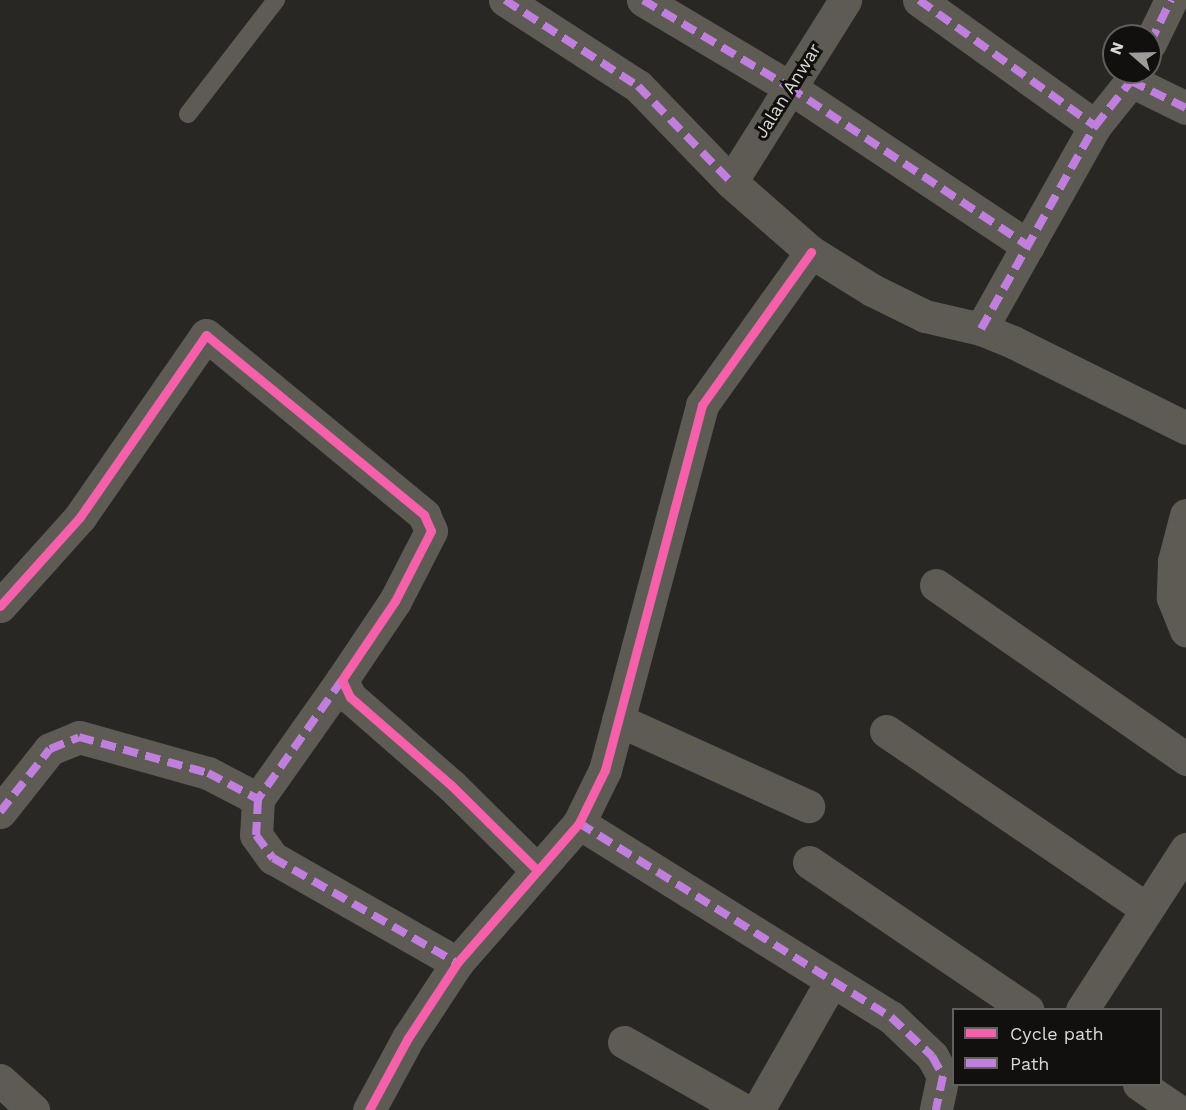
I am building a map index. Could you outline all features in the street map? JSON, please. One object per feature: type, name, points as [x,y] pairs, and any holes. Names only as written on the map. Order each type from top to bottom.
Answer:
[{"type":"street","points":[[505,0],[638,86],[731,182],[811,252],[872,290],[925,316],[981,329],[1186,428]]},
{"type":"street","points":[[643,0],[789,87],[1028,246]]},
{"type":"street","name":"Jalan Anwar","points":[[731,182],[845,0]]},
{"type":"street","points":[[919,0],[1095,126]]},
{"type":"street","points":[[1159,24],[1171,0]]},
{"type":"street","points":[[981,329],[1095,126],[1128,84]]},
{"type":"street","points":[[1145,84],[1186,108]]},
{"type":"street","points":[[369,1110],[408,1038],[457,963],[579,822],[606,770],[702,405],[811,252]]},
{"type":"street","points":[[0,606],[80,517],[206,335],[424,514],[431,531],[395,601],[258,799],[256,835],[273,858],[457,963]]},
{"type":"street","points":[[1186,514],[1174,561],[1173,598],[1186,630]]},
{"type":"street","points":[[936,585],[1186,759]]},
{"type":"street","points":[[342,680],[350,697],[452,786],[537,870]]},
{"type":"street","points":[[618,720],[808,806]]},
{"type":"street","points":[[886,731],[1147,909]]},
{"type":"street","points":[[0,812],[51,749],[79,737],[208,772],[258,799]]},
{"type":"street","points":[[579,822],[891,1017],[932,1056],[943,1076],[936,1110]]},
{"type":"street","points":[[1083,1008],[1186,849]]},
{"type":"street","points":[[809,862],[1025,1008]]},
{"type":"street","points":[[624,1042],[745,1109],[822,996]]},
{"type":"street","points":[[0,1080],[33,1110]]},
{"type":"street","points":[[1142,1086],[1177,1110]]},
{"type":"lane","points":[[188,114],[276,0]]},
{"type":"marked path","points":[[505,0],[638,86],[731,182]]},
{"type":"marked path","points":[[643,0],[789,87],[1028,246]]},
{"type":"marked path","points":[[919,0],[1095,126]]},
{"type":"marked path","points":[[1159,24],[1171,0]]},
{"type":"marked path","points":[[981,329],[1095,126],[1131,81],[1186,108]]},
{"type":"marked path","points":[[342,680],[258,799],[256,835],[273,858],[457,963]]},
{"type":"marked path","points":[[0,812],[50,749],[79,737],[208,773],[258,799]]},
{"type":"marked path","points":[[579,823],[891,1017],[932,1056],[943,1076],[936,1110]]},
{"type":"cycle path","points":[[369,1110],[408,1038],[457,963],[579,823],[605,770],[702,405],[811,252]]},
{"type":"cycle path","points":[[0,606],[80,517],[206,335],[424,515],[431,531],[395,601],[342,680],[350,697],[452,786],[537,870]]}]
